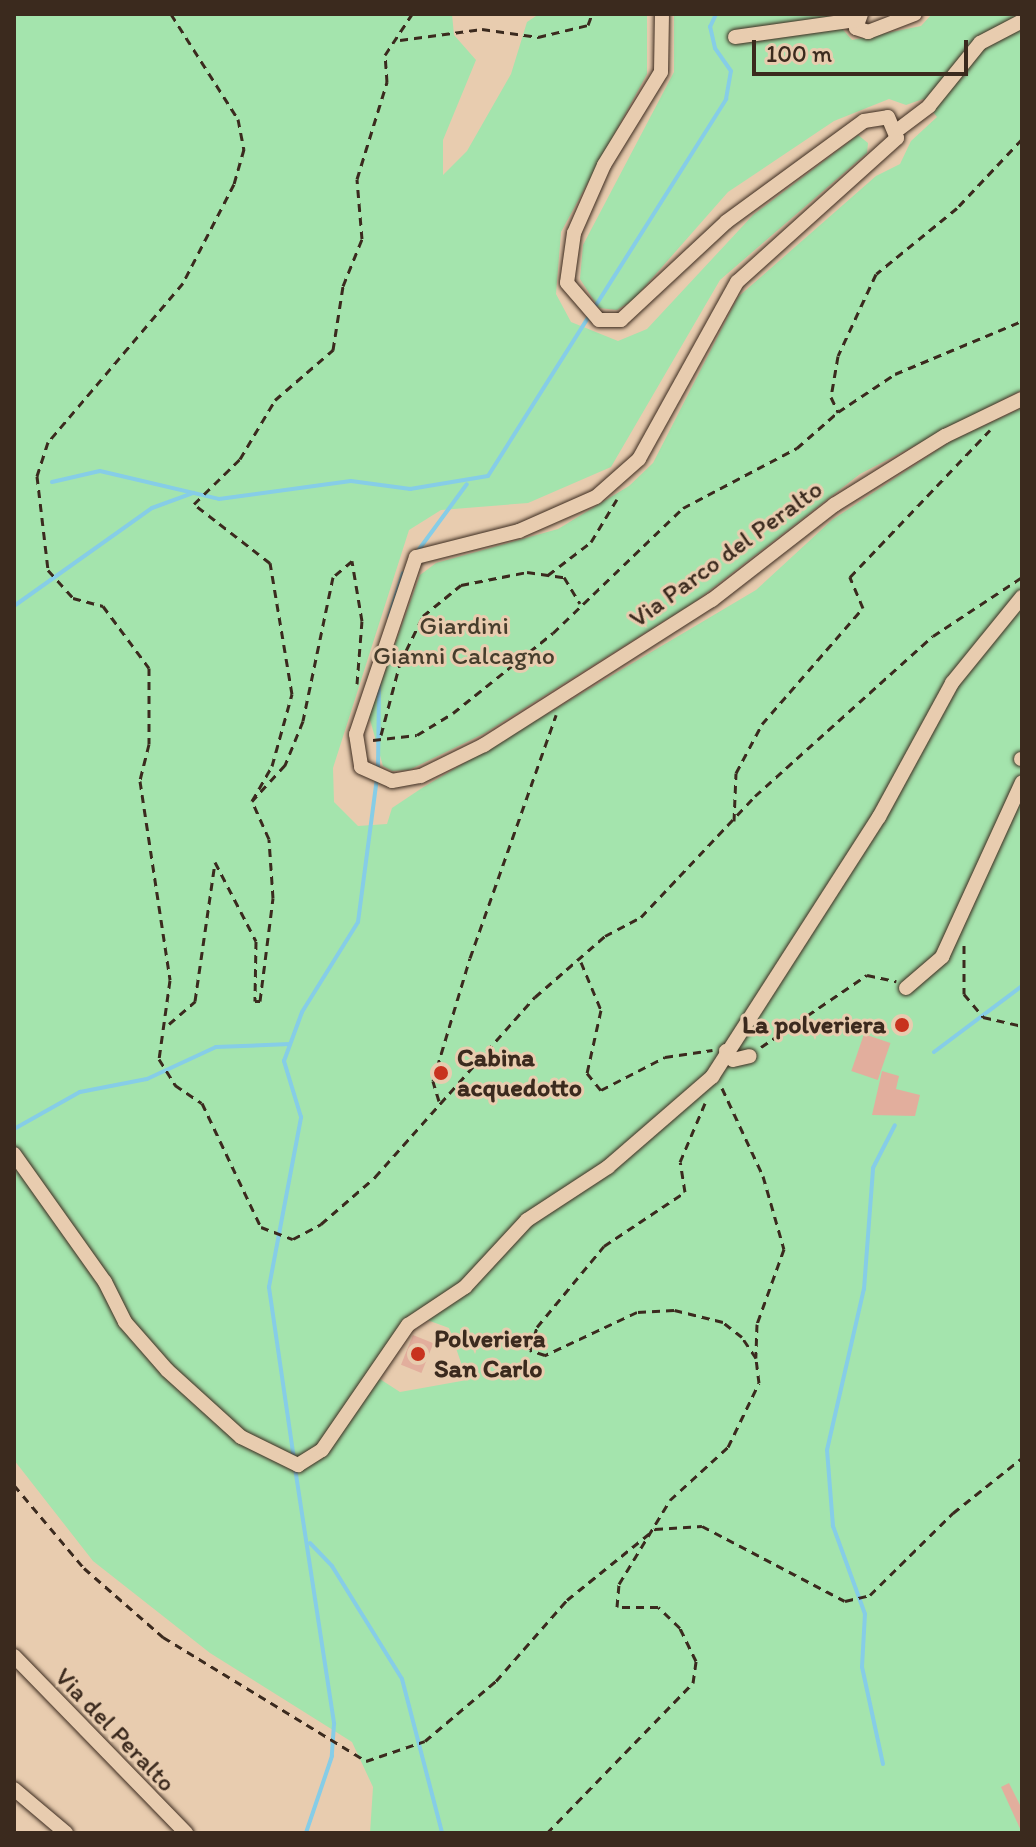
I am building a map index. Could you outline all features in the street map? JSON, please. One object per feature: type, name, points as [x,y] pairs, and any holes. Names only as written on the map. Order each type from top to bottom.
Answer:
[{"type":"street","points":[[662,14],[661,72],[587,200],[567,271],[573,295],[588,313],[621,320],[797,164],[875,117],[888,117],[899,129]]},
{"type":"street","points":[[735,37],[858,17],[859,30],[872,32],[915,14]]},
{"type":"street","points":[[372,775],[356,755],[356,734],[416,557],[519,531],[596,497],[631,466],[675,404],[737,282],[889,150],[899,129],[929,106],[980,43],[1022,21]]},
{"type":"street","name":"Via Parco del Peralto","points":[[372,775],[392,781],[421,776],[564,694],[712,600],[834,505],[945,436],[1022,399]]},
{"type":"street","points":[[14,1154],[105,1282],[125,1322],[167,1370],[241,1437],[298,1465],[322,1450],[408,1325],[465,1287],[527,1220],[656,1128],[712,1077],[887,803],[952,683],[1022,597]]},
{"type":"street","points":[[906,988],[942,957],[1022,782]]},
{"type":"street","points":[[726,1051],[733,1060],[750,1056]]},
{"type":"street","name":"Via del Peralto","points":[[14,1656],[186,1833]]},
{"type":"street","points":[[14,1789],[66,1833]]},
{"type":"path","points":[[171,14],[238,119],[244,149],[234,184],[183,283],[48,442],[37,476],[48,570],[73,598],[103,606],[149,668],[149,744],[140,781],[170,980],[169,1024],[159,1059],[175,1085],[202,1103],[261,1227],[293,1239],[375,1177],[439,1101],[535,997],[581,962],[605,936],[641,917],[734,821],[933,636],[1022,577]]},
{"type":"path","points":[[252,801],[272,766],[292,694],[270,563],[194,504],[240,459],[275,400],[333,350],[343,286],[362,239],[357,179],[387,82],[385,55],[400,40],[412,14]]},
{"type":"path","points":[[400,40],[482,29],[538,37],[588,25],[592,14]]},
{"type":"path","points":[[838,412],[831,397],[838,356],[876,274],[957,208],[1020,139]]},
{"type":"path","points":[[381,735],[392,741],[417,735],[453,713],[580,604],[683,508],[797,448],[838,412],[895,374],[1022,321]]},
{"type":"path","points":[[734,821],[736,773],[762,724],[863,608],[850,577],[994,425]]},
{"type":"path","points":[[548,575],[591,542],[616,501]]},
{"type":"path","points":[[252,801],[285,765],[303,721],[333,577],[352,561],[362,621],[356,690]]},
{"type":"path","points":[[372,775],[373,740],[381,735],[400,663],[423,616],[461,585],[548,575],[564,577],[580,604]]},
{"type":"path","points":[[439,1101],[433,1081],[470,958],[564,694]]},
{"type":"path","points":[[169,1024],[195,1001],[215,862],[256,941],[260,1001],[273,898],[269,839],[252,801]]},
{"type":"path","points":[[960,923],[964,994],[983,1017],[1022,1026]]},
{"type":"path","points":[[581,962],[601,1010],[587,1073],[601,1090],[665,1057],[726,1051]]},
{"type":"path","points":[[750,1056],[867,975],[888,975],[906,988]]},
{"type":"path","points":[[547,1833],[693,1683],[696,1661],[680,1628],[658,1607],[617,1607],[619,1584],[699,1466],[728,1447],[759,1383],[757,1324],[784,1249],[763,1176],[720,1083]]},
{"type":"path","points":[[687,1134],[680,1162],[685,1192],[604,1246],[537,1327],[530,1350],[545,1355],[637,1312],[674,1310],[723,1322],[756,1358]]},
{"type":"path","points":[[14,1485],[84,1568],[163,1637],[366,1761],[425,1741],[496,1681],[567,1600],[655,1529],[702,1526],[845,1601],[870,1595],[1022,1458]]},
{"type":"green space","points":[[14,14],[452,14],[454,35],[476,60],[443,140],[443,175],[467,151],[511,74],[527,22],[539,14],[647,14],[647,74],[561,232],[556,294],[571,322],[618,341],[647,329],[753,215],[858,135],[868,143],[867,153],[720,280],[611,467],[528,503],[441,510],[409,530],[333,768],[334,802],[358,826],[387,824],[392,808],[422,788],[756,590],[832,520],[951,441],[1022,408],[1022,1833],[370,1833],[373,1787],[352,1742],[210,1653],[93,1561],[14,1460]],"holes":[[[411,1314],[449,1328],[467,1380],[400,1392],[369,1372]]]},
{"type":"green space","name":"Giardini Gianni Calcagno","points":[[674,14],[829,14],[852,40],[921,26],[932,14],[1022,14],[1022,390],[860,474],[696,601],[485,733],[409,770],[392,771],[383,766],[369,716],[420,575],[436,563],[558,529],[629,486],[653,463],[738,297],[876,176],[900,164],[911,141],[937,117],[923,99],[906,105],[889,99],[834,121],[728,192],[633,300],[617,310],[599,308],[580,279],[583,245],[674,72]]},
{"type":"building","points":[[864,1034],[890,1043],[878,1080],[851,1071]]},
{"type":"building","points":[[882,1071],[899,1076],[896,1089],[920,1095],[915,1116],[872,1115]]},
{"type":"building","name":"Polveriera San Carlo","points":[[413,1335],[433,1343],[421,1373],[401,1365]]},
{"type":"building","points":[[1009,1783],[1022,1809],[1022,1833],[1001,1787]]},
{"type":"waterway","points":[[52,482],[100,471],[219,499],[351,481],[410,489],[488,476],[726,99],[731,71],[715,48],[710,27],[716,14]]},
{"type":"waterway","points":[[417,552],[467,484]]},
{"type":"waterway","points":[[14,606],[152,508],[193,493]]},
{"type":"waterway","points":[[389,617],[403,573]]},
{"type":"waterway","points":[[378,769],[379,685]]},
{"type":"waterway","points":[[294,1459],[269,1287],[301,1117],[284,1061],[302,1012],[358,922],[377,777]]},
{"type":"waterway","points":[[934,1052],[1022,986]]},
{"type":"waterway","points":[[14,1129],[80,1092],[147,1079],[216,1047],[290,1044]]},
{"type":"waterway","points":[[883,1764],[862,1667],[865,1614],[833,1526],[827,1450],[864,1289],[873,1168],[895,1125]]},
{"type":"waterway","points":[[295,1468],[334,1724],[332,1756],[306,1833]]},
{"type":"waterway","points":[[310,1543],[332,1566],[402,1679],[442,1833]]},
{"type":"place","name":"La polveriera","points":[[902,1025]]},
{"type":"place","name":"Cabina acquedotto","points":[[441,1073]]},
{"type":"place","name":"Polveriera San Carlo","points":[[418,1354]]}]
